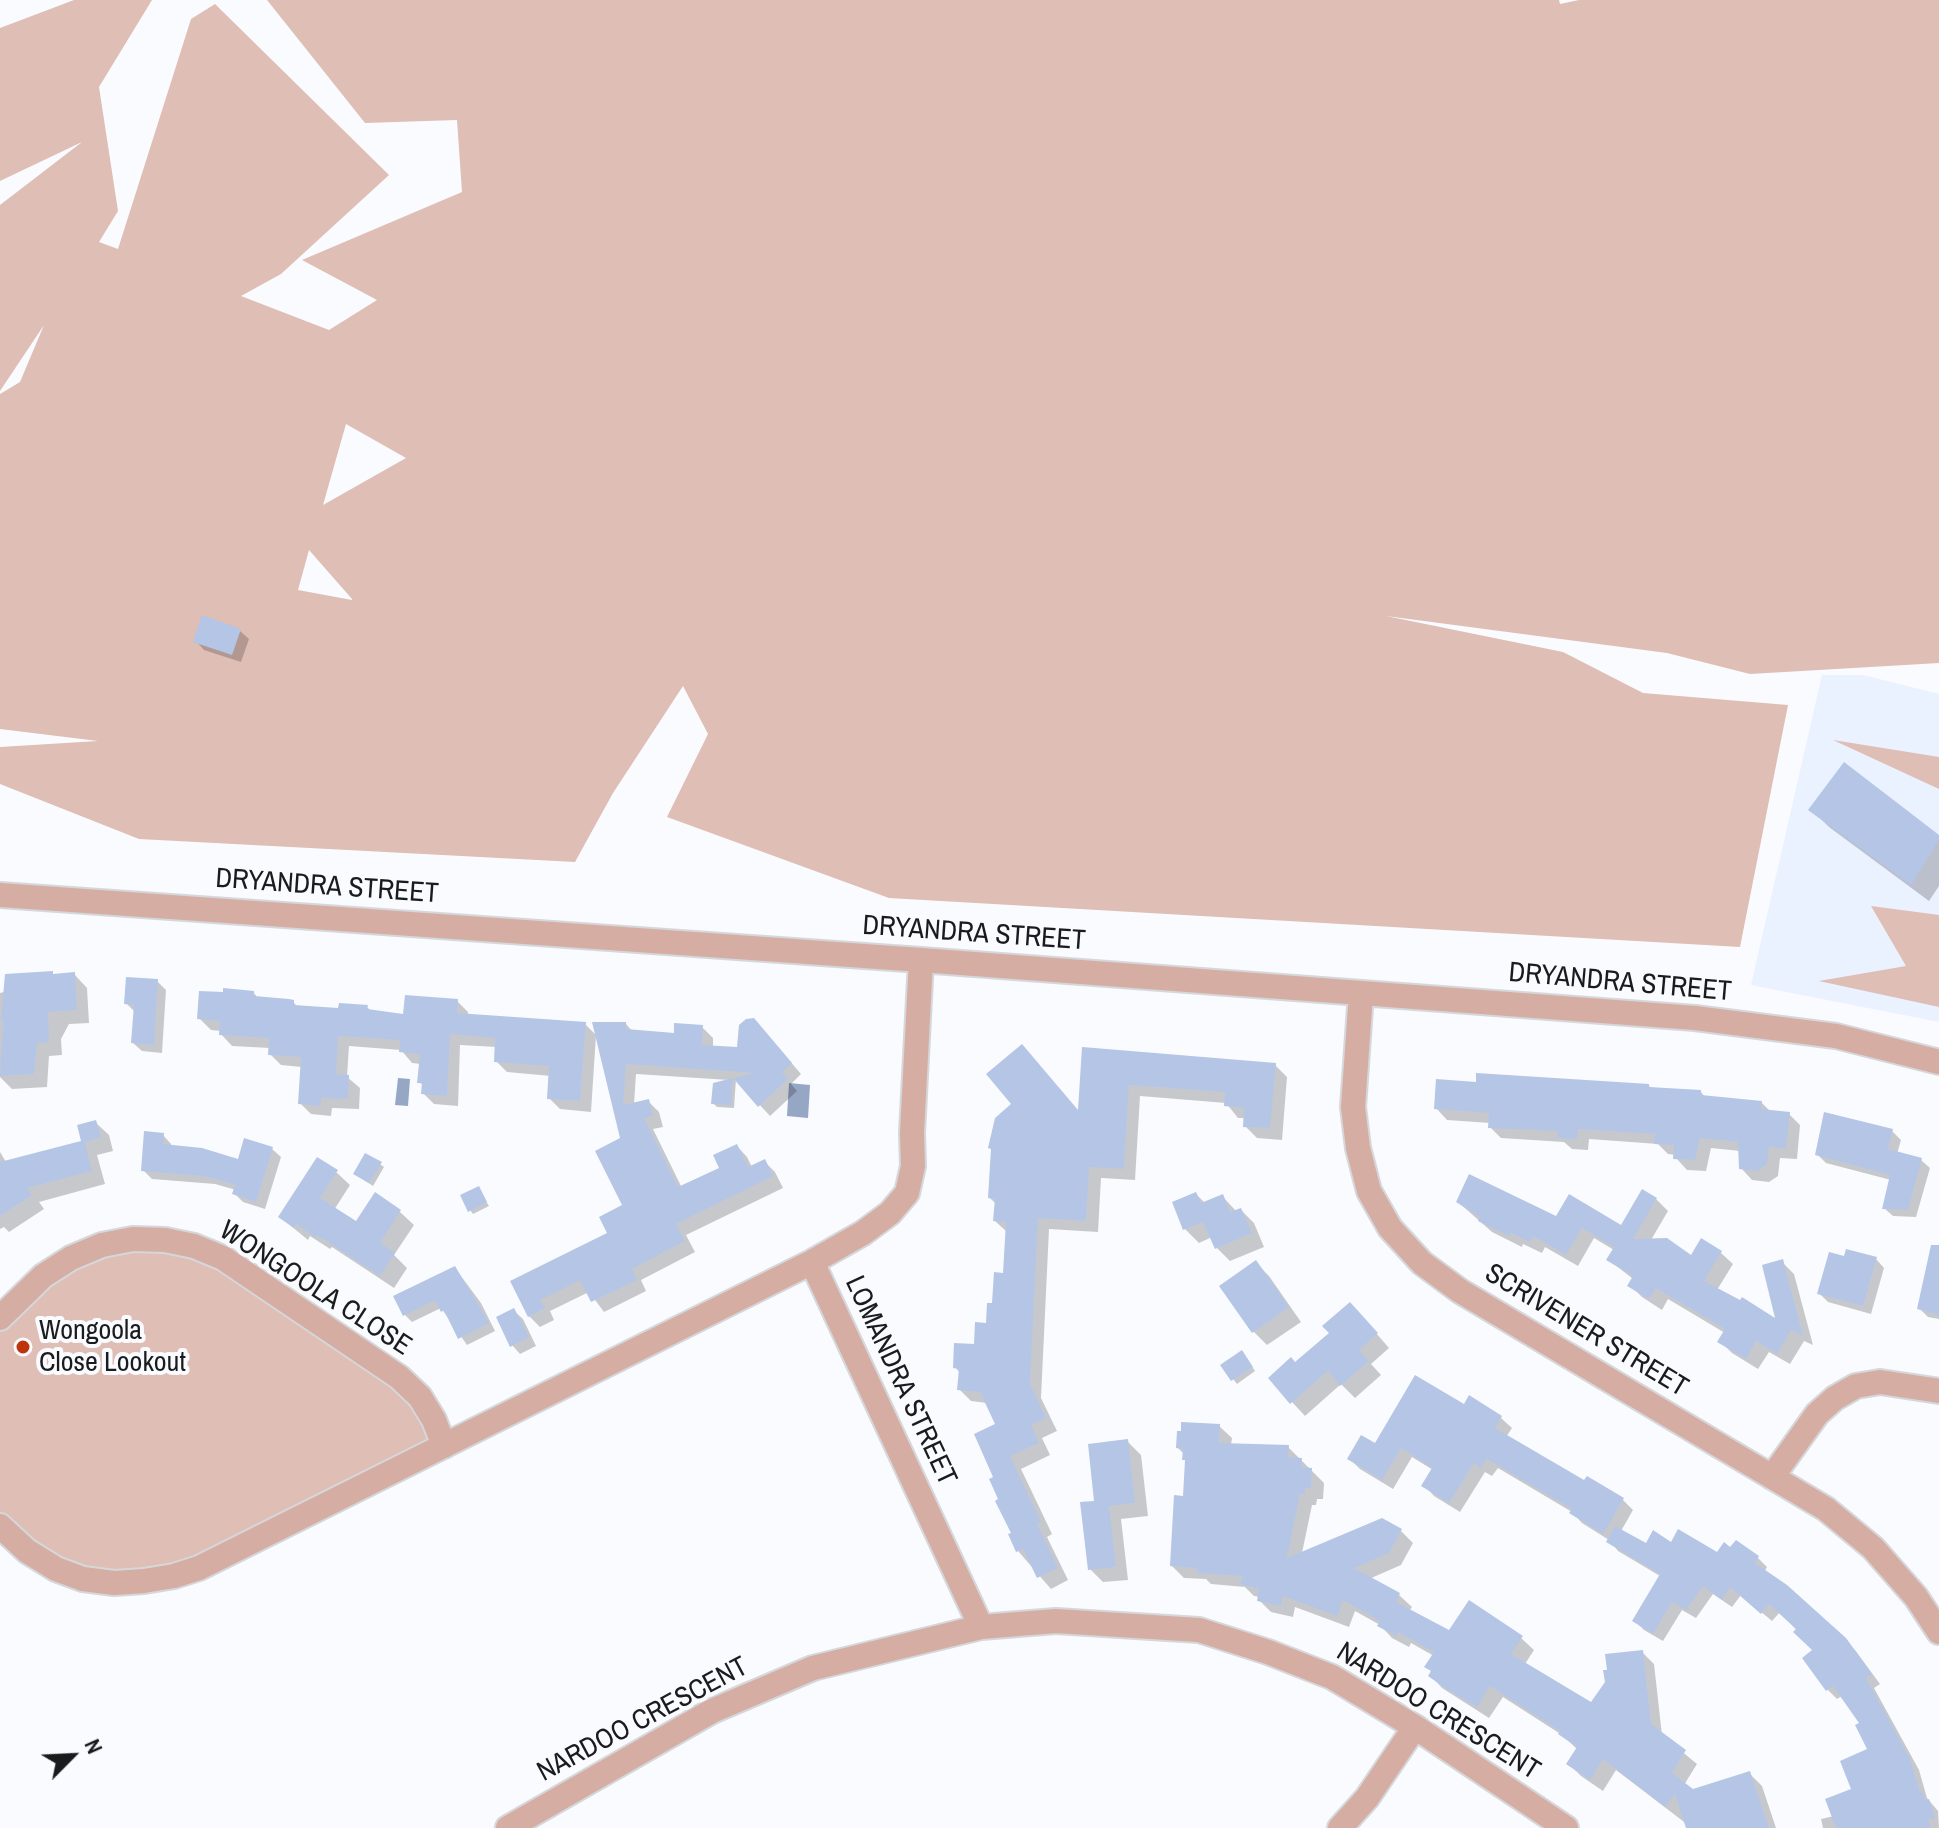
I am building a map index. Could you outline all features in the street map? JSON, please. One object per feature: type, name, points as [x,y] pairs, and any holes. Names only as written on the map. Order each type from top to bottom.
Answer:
[{"type":"street","name":"DRYANDRA STREET","points":[[0,895],[921,960],[1740,1023],[1836,1036],[1939,1062]]},
{"type":"street","name":"LOMANDRA STREET","points":[[921,960],[913,1166],[907,1193],[881,1220],[812,1262],[981,1627]]},
{"type":"street","name":"SCRIVENER STREET","points":[[1361,993],[1353,1107],[1358,1148],[1369,1191],[1390,1228],[1422,1263],[1460,1291],[1826,1509],[1873,1548],[1916,1597],[1939,1632]]},
{"type":"street","name":"WONGOOLA CLOSE","points":[[0,1318],[43,1276],[71,1258],[102,1245],[133,1239],[165,1240],[194,1246],[223,1258],[399,1377],[420,1397],[434,1420],[444,1446]]},
{"type":"street","points":[[0,1526],[27,1551],[56,1569],[83,1579],[114,1583],[174,1576],[224,1556],[812,1262]]},
{"type":"street","points":[[1772,1477],[1817,1414],[1835,1398],[1856,1386],[1880,1382],[1939,1391]]},
{"type":"street","name":"NARDOO CRESCENT","points":[[508,1828],[712,1711],[813,1668],[981,1627],[1056,1621],[1199,1630],[1332,1677],[1415,1727],[1566,1828]]},
{"type":"street","points":[[1340,1828],[1367,1798],[1415,1727]]},
{"type":"shaded area","points":[[74,0],[152,0],[99,87],[118,211],[99,242],[118,249],[191,19],[215,4],[389,175],[281,274],[241,296],[329,330],[377,300],[302,260],[462,192],[457,120],[365,123],[267,0],[1559,0],[1560,4],[1579,0],[1939,0],[1939,663],[1750,674],[1667,653],[1386,616],[1563,652],[1643,693],[1788,705],[1740,947],[889,898],[667,817],[708,734],[683,686],[613,793],[575,862],[139,839],[0,784],[0,747],[98,741],[0,729],[0,394],[20,382],[44,325],[0,391],[0,205],[82,142],[0,181],[0,28]],"holes":[[[346,424],[406,458],[323,505]],[[309,550],[352,599],[352,600],[298,590]]]},
{"type":"shaded area","points":[[1822,675],[1863,675],[1939,694],[1939,1022],[1751,985]]},
{"type":"shaded area","points":[[1833,740],[1939,757],[1939,789]]},
{"type":"shaded area","points":[[1871,906],[1939,915],[1939,1007],[1819,981],[1906,966]]},
{"type":"shaded area","points":[[102,1245],[194,1246],[399,1377],[444,1446],[224,1556],[83,1579],[0,1526],[0,1318]]},
{"type":"water","points":[[398,1078],[410,1079],[408,1106],[395,1105]]},
{"type":"water","points":[[789,1083],[810,1085],[808,1118],[787,1116]]},
{"type":"building","points":[[202,615],[241,629],[232,655],[193,642]]},
{"type":"building","points":[[1844,762],[1939,835],[1939,840],[1911,885],[1808,810]]},
{"type":"building","points":[[53,971],[53,974],[75,972],[77,1010],[48,1012],[49,1042],[37,1043],[34,1074],[0,1076],[5,974]]},
{"type":"building","points":[[126,977],[158,979],[154,1045],[131,1043],[134,1005],[124,1004]]},
{"type":"building","points":[[223,988],[254,991],[254,996],[294,1000],[294,1005],[338,1008],[339,1003],[368,1005],[367,1009],[403,1014],[405,995],[458,999],[457,1013],[586,1022],[580,1101],[547,1099],[549,1066],[494,1062],[495,1038],[450,1034],[447,1096],[421,1094],[422,1083],[417,1083],[420,1054],[399,1052],[400,1040],[338,1036],[336,1074],[349,1075],[348,1099],[321,1098],[321,1106],[298,1104],[301,1057],[268,1055],[269,1038],[219,1035],[220,1021],[197,1019],[199,991],[223,992]]},
{"type":"building","points":[[754,1018],[792,1063],[782,1072],[788,1079],[758,1107],[733,1078],[755,1073],[626,1064],[623,1105],[649,1099],[653,1116],[644,1118],[678,1187],[719,1168],[713,1155],[737,1144],[748,1167],[765,1159],[773,1176],[676,1224],[685,1241],[632,1269],[637,1280],[591,1302],[580,1280],[540,1300],[545,1308],[528,1317],[510,1281],[607,1233],[599,1217],[622,1205],[595,1151],[620,1138],[592,1022],[626,1022],[626,1029],[674,1033],[674,1023],[703,1025],[702,1045],[737,1047],[739,1025],[746,1019]]},
{"type":"building","points":[[1022,1044],[1078,1110],[1082,1047],[1276,1063],[1270,1128],[1243,1127],[1244,1108],[1224,1106],[1225,1092],[1129,1085],[1124,1169],[1089,1167],[1086,1221],[1038,1218],[1030,1384],[1046,1418],[1031,1425],[1039,1443],[1010,1456],[1041,1522],[1037,1524],[1058,1568],[1037,1578],[1023,1549],[1016,1552],[1008,1534],[1011,1533],[995,1501],[998,1499],[989,1479],[993,1477],[974,1434],[995,1424],[980,1392],[957,1390],[959,1369],[953,1368],[954,1343],[974,1344],[975,1322],[986,1323],[987,1303],[992,1303],[994,1272],[1003,1273],[1006,1222],[993,1221],[995,1199],[988,1198],[991,1149],[988,1148],[995,1118],[1011,1104],[986,1074]]},
{"type":"building","points":[[1476,1073],[1649,1084],[1649,1087],[1701,1090],[1701,1095],[1762,1101],[1761,1109],[1790,1112],[1786,1149],[1769,1147],[1767,1164],[1757,1171],[1739,1169],[1738,1142],[1700,1138],[1695,1160],[1673,1159],[1674,1145],[1654,1144],[1655,1134],[1578,1129],[1577,1139],[1558,1138],[1558,1131],[1488,1128],[1489,1113],[1434,1109],[1436,1079],[1476,1082]]},
{"type":"building","points":[[733,1078],[731,1105],[711,1104],[713,1083]]},
{"type":"building","points":[[1824,1112],[1893,1129],[1888,1149],[1922,1158],[1908,1210],[1882,1209],[1890,1175],[1815,1155]]},
{"type":"building","points":[[96,1120],[101,1137],[85,1142],[92,1171],[27,1188],[32,1195],[0,1216],[0,1162],[81,1141],[77,1125]]},
{"type":"building","points":[[144,1131],[164,1133],[163,1144],[202,1148],[238,1159],[244,1138],[273,1147],[256,1202],[232,1194],[235,1185],[205,1176],[141,1171]]},
{"type":"building","points":[[365,1153],[382,1162],[369,1183],[353,1174]]},
{"type":"building","points":[[317,1157],[338,1170],[320,1198],[356,1221],[375,1192],[401,1210],[380,1243],[395,1253],[380,1276],[317,1235],[316,1238],[296,1224],[294,1228],[278,1217]]},
{"type":"building","points":[[1469,1174],[1556,1216],[1569,1194],[1621,1225],[1642,1189],[1657,1198],[1633,1239],[1667,1238],[1691,1255],[1701,1238],[1722,1251],[1704,1281],[1740,1300],[1742,1297],[1775,1318],[1762,1265],[1783,1259],[1803,1336],[1791,1330],[1777,1354],[1756,1341],[1746,1359],[1717,1342],[1725,1329],[1656,1288],[1649,1299],[1627,1286],[1633,1276],[1606,1260],[1614,1247],[1582,1228],[1566,1255],[1533,1236],[1530,1242],[1478,1221],[1480,1217],[1456,1202]]},
{"type":"building","points":[[479,1186],[487,1202],[468,1212],[460,1195]]},
{"type":"building","points":[[1196,1192],[1201,1203],[1223,1194],[1230,1212],[1241,1208],[1252,1233],[1215,1249],[1203,1222],[1183,1230],[1172,1202]]},
{"type":"building","points":[[1931,1245],[1939,1245],[1939,1315],[1917,1309]]},
{"type":"building","points":[[1846,1249],[1877,1257],[1863,1306],[1817,1294],[1829,1252],[1844,1256]]},
{"type":"building","points":[[1256,1260],[1289,1307],[1252,1333],[1219,1286]]},
{"type":"building","points":[[455,1266],[489,1323],[458,1339],[444,1310],[441,1312],[435,1300],[403,1316],[393,1296]]},
{"type":"building","points":[[1350,1302],[1378,1333],[1359,1350],[1369,1361],[1340,1386],[1328,1371],[1290,1404],[1268,1378],[1291,1357],[1295,1362],[1329,1333],[1322,1326]]},
{"type":"building","points":[[514,1308],[529,1337],[510,1347],[496,1317]]},
{"type":"building","points":[[1242,1350],[1253,1367],[1231,1381],[1220,1365]]},
{"type":"building","points":[[1415,1375],[1464,1404],[1469,1395],[1502,1416],[1495,1428],[1584,1480],[1587,1476],[1624,1498],[1603,1534],[1569,1513],[1572,1509],[1487,1459],[1481,1468],[1474,1463],[1449,1503],[1421,1486],[1432,1468],[1401,1448],[1382,1480],[1347,1459],[1361,1435],[1375,1443]]},
{"type":"building","points":[[1181,1422],[1220,1424],[1219,1443],[1289,1445],[1288,1457],[1302,1458],[1301,1467],[1312,1468],[1311,1488],[1305,1488],[1305,1494],[1300,1493],[1287,1558],[1382,1518],[1402,1529],[1389,1553],[1354,1568],[1400,1593],[1396,1602],[1449,1630],[1469,1600],[1523,1636],[1511,1654],[1591,1702],[1605,1682],[1605,1654],[1643,1650],[1651,1724],[1686,1750],[1672,1773],[1693,1789],[1750,1771],[1769,1828],[1686,1828],[1675,1794],[1665,1807],[1603,1759],[1590,1780],[1566,1764],[1577,1747],[1558,1734],[1560,1731],[1490,1686],[1477,1707],[1448,1690],[1428,1676],[1431,1671],[1424,1667],[1434,1652],[1398,1632],[1396,1636],[1377,1626],[1380,1621],[1343,1600],[1337,1616],[1283,1596],[1281,1606],[1257,1601],[1259,1589],[1240,1584],[1242,1576],[1197,1573],[1197,1568],[1170,1566],[1174,1495],[1183,1496],[1185,1460],[1182,1460],[1183,1449],[1176,1448]]},
{"type":"building","points":[[1128,1439],[1135,1503],[1109,1506],[1116,1567],[1088,1570],[1080,1502],[1094,1501],[1088,1444]]},
{"type":"building","points":[[1615,1526],[1646,1543],[1653,1530],[1671,1542],[1678,1529],[1717,1552],[1724,1542],[1730,1547],[1736,1540],[1759,1556],[1755,1563],[1787,1585],[1846,1638],[1872,1674],[1866,1678],[1910,1759],[1920,1792],[1925,1800],[1929,1799],[1935,1818],[1928,1820],[1931,1828],[1836,1828],[1825,1799],[1851,1789],[1840,1761],[1867,1749],[1855,1725],[1859,1723],[1833,1686],[1826,1691],[1802,1658],[1812,1650],[1793,1632],[1796,1629],[1769,1604],[1761,1614],[1730,1587],[1722,1600],[1703,1586],[1686,1610],[1672,1602],[1653,1634],[1632,1621],[1660,1574],[1606,1542]]},
{"type":"place","name":"Wongoola Close Lookout","points":[[23,1347]]}]
